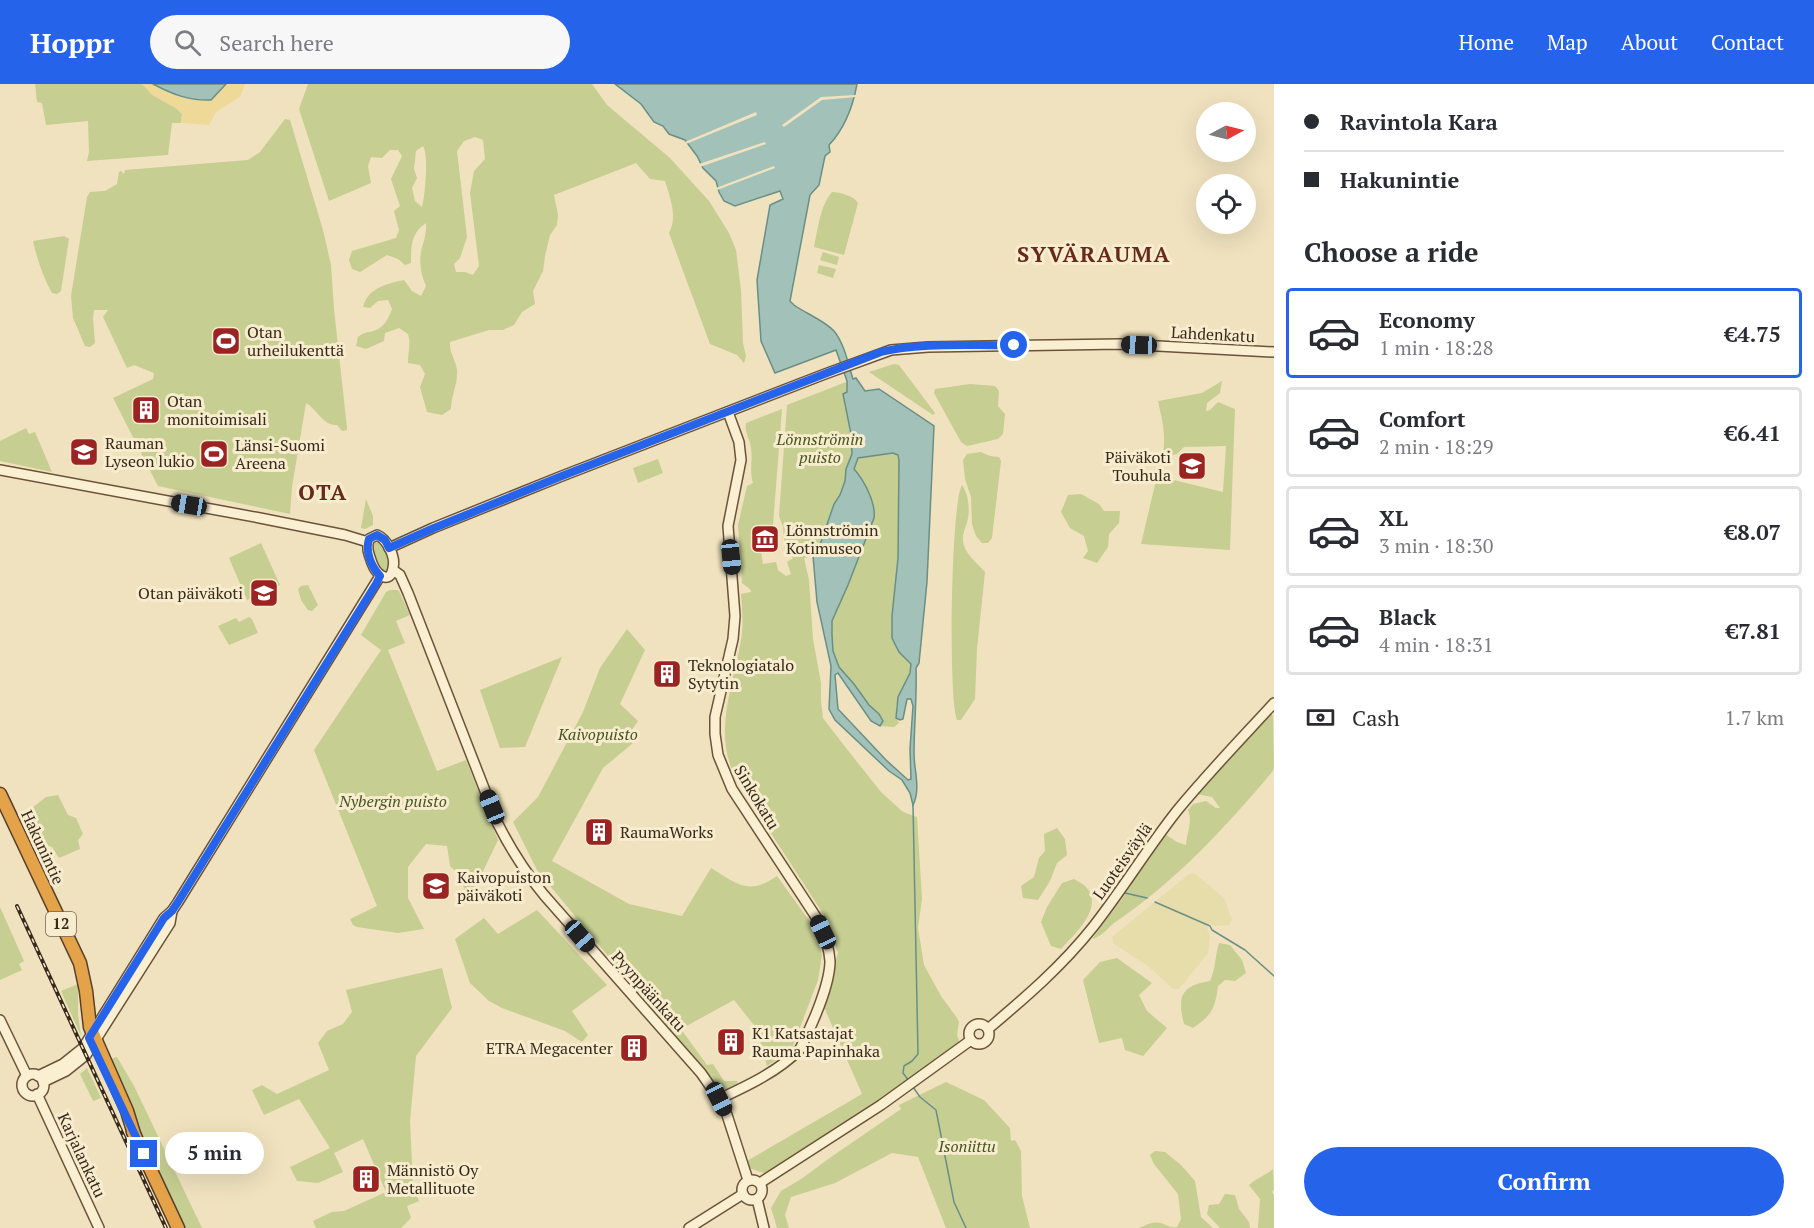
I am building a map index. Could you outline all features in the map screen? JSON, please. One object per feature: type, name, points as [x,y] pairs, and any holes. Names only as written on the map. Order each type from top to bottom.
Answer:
[{"type":"highway","name":"Hakunintie","points":[[0,794],[80,963],[83,980],[83,1016],[135,1137],[178,1228]]},
{"type":"main road","name":"Lahdenkatu","points":[[389,548],[546,483],[881,352],[899,349],[1120,344],[1274,352]]},
{"type":"main road","name":"Sinkokatu","points":[[719,1099],[778,1067],[800,1049],[826,984],[830,962],[826,941],[818,921],[732,789],[718,755],[715,717],[734,639],[735,616],[728,525],[741,460],[739,442],[729,412]]},
{"type":"main road","points":[[0,470],[260,518],[345,535],[368,542]]},
{"type":"main road","points":[[377,535],[385,540],[389,548],[393,570],[390,575],[380,576],[374,569],[367,547],[368,542],[377,535]]},
{"type":"main road","name":"Pyynpäänkatu","points":[[393,570],[400,575],[408,592],[498,824],[508,844],[544,896],[700,1073],[719,1099],[727,1114],[748,1180]]},
{"type":"main road","points":[[41,1079],[72,1058],[92,1040],[170,923],[172,911],[380,576]]},
{"type":"main road","name":"Luoteisväylä","points":[[988,1029],[1032,993],[1069,955],[1092,928],[1155,838],[1274,703]]},
{"type":"main road","points":[[0,1020],[27,1076]]},
{"type":"main road","points":[[982,1024],[988,1029],[990,1036],[985,1043],[977,1044],[971,1040],[969,1032],[975,1025],[982,1024]]},
{"type":"main road","points":[[760,1184],[881,1105],[971,1040]]},
{"type":"main road","points":[[33,1074],[41,1079],[42,1090],[37,1094],[30,1095],[24,1091],[22,1084],[27,1076],[33,1074]]},
{"type":"main road","name":"Karjalankatu","points":[[37,1094],[99,1228]]},
{"type":"main road","points":[[754,1179],[760,1184],[762,1191],[756,1199],[748,1199],[743,1194],[743,1186],[748,1180],[754,1179]]},
{"type":"main road","points":[[689,1228],[743,1194]]},
{"type":"main road","points":[[756,1199],[764,1228]]},
{"type":"shaded area","points":[[1194,873],[1224,898],[1232,920],[1229,925],[1215,926],[1209,923],[1207,928],[1210,935],[1208,953],[1179,989],[1173,989],[1148,966],[1114,944],[1112,937],[1189,874]]},
{"type":"green space","points":[[35,84],[153,84],[182,114],[181,123],[172,123],[168,155],[87,161],[88,121],[46,125],[42,103],[37,102]]},
{"type":"green space","points":[[308,84],[592,84],[607,105],[670,158],[709,201],[729,233],[736,250],[741,290],[743,343],[746,356],[744,363],[737,355],[710,344],[669,233],[673,214],[665,181],[650,179],[636,163],[554,195],[558,215],[557,225],[550,235],[543,271],[533,291],[535,304],[522,312],[514,325],[503,330],[489,330],[450,342],[457,370],[451,409],[442,415],[427,412],[420,387],[425,374],[420,365],[408,363],[408,334],[399,328],[385,333],[384,341],[366,349],[356,346],[358,337],[383,326],[392,309],[388,300],[378,301],[370,308],[363,307],[373,291],[384,285],[404,280],[412,291],[421,296],[426,286],[420,261],[426,223],[415,236],[411,263],[405,265],[398,259],[387,255],[360,272],[352,269],[349,260],[352,251],[396,238],[399,230],[394,211],[400,206],[391,179],[402,156],[398,150],[390,150],[382,158],[371,157],[368,166],[371,183],[329,201],[299,109]],"holes":[[[475,137],[483,140],[485,159],[474,171],[470,193],[479,266],[473,275],[456,272],[454,264],[460,258],[467,237],[457,151],[464,141]],[[423,146],[426,166],[422,207],[415,201],[412,188],[417,178],[414,169],[416,151]]]},
{"type":"green space","name":"Otan urheilukenttä","points":[[285,119],[290,120],[323,230],[331,265],[347,428],[342,431],[337,425],[328,423],[306,403],[292,487],[290,514],[158,486],[113,398],[153,379],[154,373],[134,365],[127,368],[103,317],[108,310],[94,310],[95,343],[90,347],[85,346],[73,318],[71,296],[87,197],[90,192],[105,191],[117,184],[119,172],[124,174],[125,170],[248,160],[260,152]]},
{"type":"green space","points":[[832,192],[846,195],[858,203],[844,255],[814,247],[822,211]]},
{"type":"green space","points":[[64,236],[69,239],[61,291],[57,294],[52,293],[46,281],[33,241]]},
{"type":"green space","points":[[823,252],[839,257],[837,265],[820,260]]},
{"type":"green space","points":[[819,265],[836,269],[833,278],[817,273]]},
{"type":"green space","points":[[894,364],[899,365],[935,413],[933,415],[869,372]]},
{"type":"green space","points":[[1222,381],[1220,393],[1207,403],[1206,411],[1218,402],[1235,409],[1230,550],[1141,544],[1157,476],[1223,492],[1226,446],[1184,447],[1177,454],[1162,457],[1164,436],[1158,401],[1202,393]]},
{"type":"green space","name":"Lönnströmin puisto","points":[[846,382],[847,392],[843,394],[851,434],[852,454],[846,469],[845,481],[834,504],[820,545],[813,556],[804,558],[809,580],[813,639],[821,683],[823,718],[881,792],[903,812],[917,817],[922,899],[918,928],[924,965],[959,1022],[957,1035],[960,1043],[876,1104],[767,1174],[749,1168],[747,1161],[862,1094],[823,1005],[838,953],[829,923],[738,782],[726,747],[726,711],[742,634],[741,594],[751,592],[742,583],[738,525],[747,486],[753,483],[751,448],[746,423],[782,409],[773,525],[753,531],[757,552],[761,552],[763,564],[776,562],[778,570],[786,576],[791,574],[787,562],[793,558],[785,552],[783,527],[779,516],[787,405]]},
{"type":"green space","points":[[970,384],[995,386],[999,391],[998,406],[1005,414],[1003,434],[998,439],[967,446],[961,442],[934,393],[935,389]]},
{"type":"green space","points":[[26,428],[29,434],[35,432],[52,472],[0,461],[0,441]]},
{"type":"green space","points":[[981,452],[999,457],[1001,461],[992,538],[988,543],[982,543],[976,536],[972,524],[971,497],[965,479],[963,460],[967,454]]},
{"type":"green space","points":[[893,453],[898,455],[899,461],[898,558],[892,616],[899,652],[911,664],[896,708],[899,723],[894,727],[880,726],[883,721],[879,714],[839,667],[833,651],[832,635],[832,621],[874,518],[868,492],[853,469],[857,458]]},
{"type":"green space","points":[[658,459],[663,473],[638,483],[633,468]]},
{"type":"green space","points":[[962,485],[967,496],[969,510],[963,535],[964,545],[971,558],[985,572],[977,649],[975,699],[961,720],[957,720],[952,676],[952,601],[955,526]]},
{"type":"green space","points":[[1081,494],[1099,504],[1104,511],[1120,511],[1119,523],[1109,534],[1108,547],[1097,563],[1083,558],[1088,551],[1084,536],[1070,528],[1061,512],[1068,495]]},
{"type":"green space","points":[[366,499],[373,516],[373,525],[365,529],[361,528]]},
{"type":"green space","points":[[376,541],[383,545],[390,565],[389,570],[384,572],[378,569],[371,548],[373,542]]},
{"type":"green space","points":[[261,543],[280,585],[247,600],[229,558]]},
{"type":"green space","points":[[308,585],[318,605],[312,611],[308,610],[301,600],[298,589]]},
{"type":"green space","name":"Nybergin puisto","points":[[399,591],[410,615],[396,621],[405,643],[388,650],[437,771],[466,760],[498,840],[473,892],[467,898],[460,875],[450,866],[447,846],[426,844],[408,867],[408,898],[424,929],[398,933],[357,927],[350,919],[377,906],[314,750],[381,650],[361,635],[386,592]]},
{"type":"green space","points":[[249,617],[258,633],[229,645],[218,626],[236,618],[239,622]]},
{"type":"green space","name":"Kaivopuisto","points":[[627,629],[645,650],[620,704],[638,721],[629,734],[638,739],[603,768],[552,861],[629,904],[682,916],[711,868],[736,883],[751,886],[767,882],[777,876],[813,926],[822,955],[818,980],[793,1046],[767,1066],[757,1029],[734,1000],[681,1029],[707,1065],[713,1064],[724,1081],[737,1081],[738,1083],[727,1090],[717,1088],[537,870],[513,822],[538,797],[583,712],[600,668]]},
{"type":"green space","points":[[562,657],[525,747],[500,748],[480,690]]},
{"type":"green space","points":[[1271,712],[1274,768],[1272,772],[1217,834],[1178,872],[1101,935],[1092,939],[1165,834],[1186,845],[1190,823],[1188,810],[1193,804],[1206,801],[1220,808],[1212,797],[1197,794]]},
{"type":"green space","points":[[58,795],[68,815],[76,818],[83,834],[78,840],[80,849],[59,858],[52,847],[43,844],[27,812],[46,797]]},
{"type":"green space","points":[[1057,828],[1065,839],[1067,855],[1057,863],[1050,881],[1038,900],[1023,898],[1021,886],[1034,877],[1039,858],[1045,851],[1044,834]]},
{"type":"green space","points":[[1074,879],[1086,887],[1091,895],[1092,903],[1086,920],[1061,949],[1051,946],[1041,922],[1047,907],[1062,883]]},
{"type":"green space","points":[[0,907],[24,961],[19,964],[22,970],[0,980]]},
{"type":"green space","points":[[537,910],[607,985],[572,1011],[588,1035],[582,1042],[565,1031],[489,1001],[470,983],[455,939],[484,918],[498,934]]},
{"type":"green space","points":[[1219,943],[1230,945],[1242,960],[1246,973],[1235,981],[1225,980],[1218,986],[1212,1011],[1193,1028],[1184,1024],[1182,999],[1187,989],[1210,981]]},
{"type":"green space","points":[[1117,958],[1152,983],[1139,995],[1147,1011],[1167,1028],[1143,1056],[1125,1050],[1122,1038],[1099,1043],[1083,980],[1100,962]]},
{"type":"green space","points":[[442,968],[452,1008],[416,1056],[410,1121],[413,1185],[419,1201],[407,1206],[411,1218],[401,1228],[316,1228],[313,1221],[332,1212],[344,1211],[386,1192],[363,1139],[334,1153],[343,1172],[318,1183],[297,1181],[290,1167],[330,1148],[299,1099],[264,1115],[252,1090],[262,1085],[277,1094],[329,1070],[318,1043],[327,1031],[343,1024],[352,1012],[346,990]]},
{"type":"green space","points":[[78,984],[78,1014],[81,1036],[61,991]]},
{"type":"green space","points":[[117,1057],[134,1086],[202,1228],[182,1228],[110,1059]]},
{"type":"green space","points":[[87,1068],[101,1098],[93,1101],[80,1074]]},
{"type":"green space","name":"Isoniittu","points":[[946,1082],[984,1100],[1010,1128],[1011,1141],[1015,1140],[1021,1151],[1022,1196],[1030,1228],[946,1228],[918,1157],[892,1153],[835,1183],[791,1197],[785,1215],[789,1228],[777,1228],[771,1208],[781,1191],[901,1109],[899,1105]]},
{"type":"green space","points":[[1155,1151],[1165,1152],[1195,1181],[1201,1217],[1213,1228],[1139,1228],[1155,1223],[1177,1227],[1181,1219],[1178,1194],[1154,1164],[1150,1155]]},
{"type":"green space","points":[[1273,1169],[1274,1228],[1258,1228],[1260,1199],[1249,1185]]},
{"type":"green space","points":[[1225,1194],[1235,1195],[1239,1209],[1249,1222],[1250,1228],[1220,1228],[1207,1214],[1209,1205],[1219,1204]]},
{"type":"sand","points":[[142,84],[155,86],[182,98],[211,100],[226,84],[245,84],[240,97],[216,112],[209,125],[181,123],[182,114],[177,109],[152,95]]},
{"type":"water","points":[[153,84],[226,84],[211,100],[203,100],[181,96]]},
{"type":"water","points":[[615,84],[857,84],[848,116],[829,145],[830,152],[825,156],[819,185],[810,195],[790,301],[834,331],[843,347],[853,379],[856,378],[865,391],[879,389],[934,426],[927,582],[919,663],[916,668],[914,754],[917,793],[913,805],[910,793],[902,780],[889,771],[835,720],[829,709],[831,666],[817,602],[813,556],[820,545],[834,504],[840,495],[852,454],[851,434],[843,394],[847,392],[847,381],[836,350],[775,373],[761,341],[757,280],[770,205],[783,199],[780,191],[735,206],[724,201],[716,181],[703,168],[685,140],[669,134],[663,126],[654,122],[641,104]],"holes":[[[893,453],[898,455],[898,558],[892,638],[899,652],[911,664],[910,673],[898,697],[896,718],[903,719],[907,699],[911,699],[913,706],[910,749],[911,779],[908,780],[838,709],[835,675],[838,673],[871,721],[880,726],[883,721],[839,667],[833,651],[832,635],[832,621],[874,518],[868,492],[854,469],[858,458]]]},
{"type":"pier","points":[[856,95],[856,97],[822,100],[784,127],[782,125],[821,97]]},
{"type":"pier","points":[[756,112],[757,115],[686,144],[685,142]]},
{"type":"pier","points":[[765,142],[766,144],[700,167],[699,164]]},
{"type":"pier","points":[[774,166],[775,168],[717,190],[716,188]]},
{"type":"waterway","points":[[909,1081],[903,1073],[904,1066],[918,1054],[913,805]]},
{"type":"waterway","points":[[1125,893],[1147,898]]},
{"type":"waterway","points":[[1155,902],[1210,926],[1212,930],[1245,950],[1274,976]]},
{"type":"waterway","points":[[913,1087],[920,1097],[936,1110],[954,1202],[966,1228]]},
{"type":"railway","points":[[17,906],[166,1228]]},
{"type":"place","name":"Otan urheilukenttä","points":[[226,341]]},
{"type":"place","name":"Otan monitoimisali","points":[[146,410]]},
{"type":"place","name":"Rauman Lyseon lukio","points":[[84,452]]},
{"type":"place","name":"Länsi-Suomi Areena","points":[[214,454]]},
{"type":"place","name":"Päiväkoti Touhula","points":[[1192,466]]},
{"type":"place","name":"Lönnströmin Kotimuseo","points":[[765,539]]},
{"type":"place","name":"Otan päiväkoti","points":[[264,593]]},
{"type":"place","name":"Teknologiatalo Sytytin","points":[[667,674]]},
{"type":"place","name":"RaumaWorks","points":[[599,832]]},
{"type":"place","name":"Kaivopuiston päiväkoti","points":[[436,886]]},
{"type":"place","name":"K1 Katsastajat Rauma Papinhaka","points":[[731,1042]]},
{"type":"place","name":"ETRA Megacenter","points":[[634,1048]]},
{"type":"place","name":"Männistö Oy Metallituote","points":[[366,1179]]},
{"type":"district","name":"SYVÄRAUMA","points":[[1094,254]]},
{"type":"district","name":"OTA","points":[[323,492]]},
{"type":"route","points":[[144,1154],[89,1038],[164,918],[178,902],[376,584],[380,576],[374,569],[368,552],[369,539],[377,535],[382,537],[389,548],[562,476],[881,352],[928,347],[1014,345]]}]
